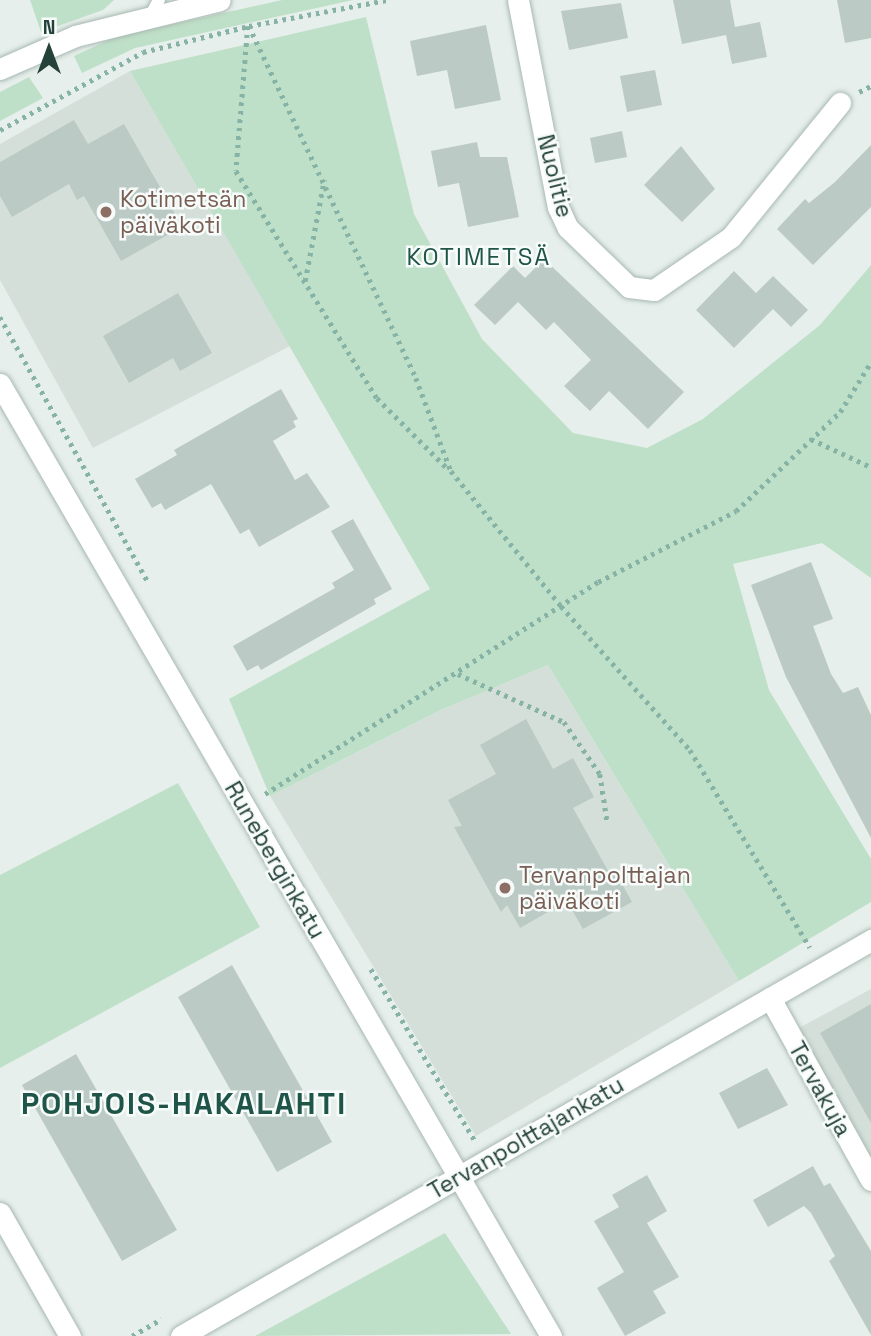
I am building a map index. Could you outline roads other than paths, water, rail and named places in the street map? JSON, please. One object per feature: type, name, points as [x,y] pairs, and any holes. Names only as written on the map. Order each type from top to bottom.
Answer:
[{"type":"street","points":[[0,69],[75,36],[156,7],[220,0]]},
{"type":"street","name":"Nuolitie","points":[[517,0],[558,207],[568,228],[629,287],[654,290],[730,237],[840,103]]},
{"type":"street","name":"Runeberginkatu","points":[[0,384],[551,1336]]},
{"type":"street","name":"Tervanpolttajankatu","points":[[181,1336],[870,943]]},
{"type":"street","name":"Tervakuja","points":[[770,998],[871,1180]]},
{"type":"street","points":[[1,1216],[69,1336]]},
{"type":"place","name":"Kotimetsän päiväkoti","points":[[106,212]]},
{"type":"place","name":"Tervanpolttajan päiväkoti","points":[[505,888]]},
{"type":"district","name":"KOTIMETSÄ","points":[[479,257]]},
{"type":"district","name":"POHJOIS-HAKALAHTI","points":[[184,1104]]}]
